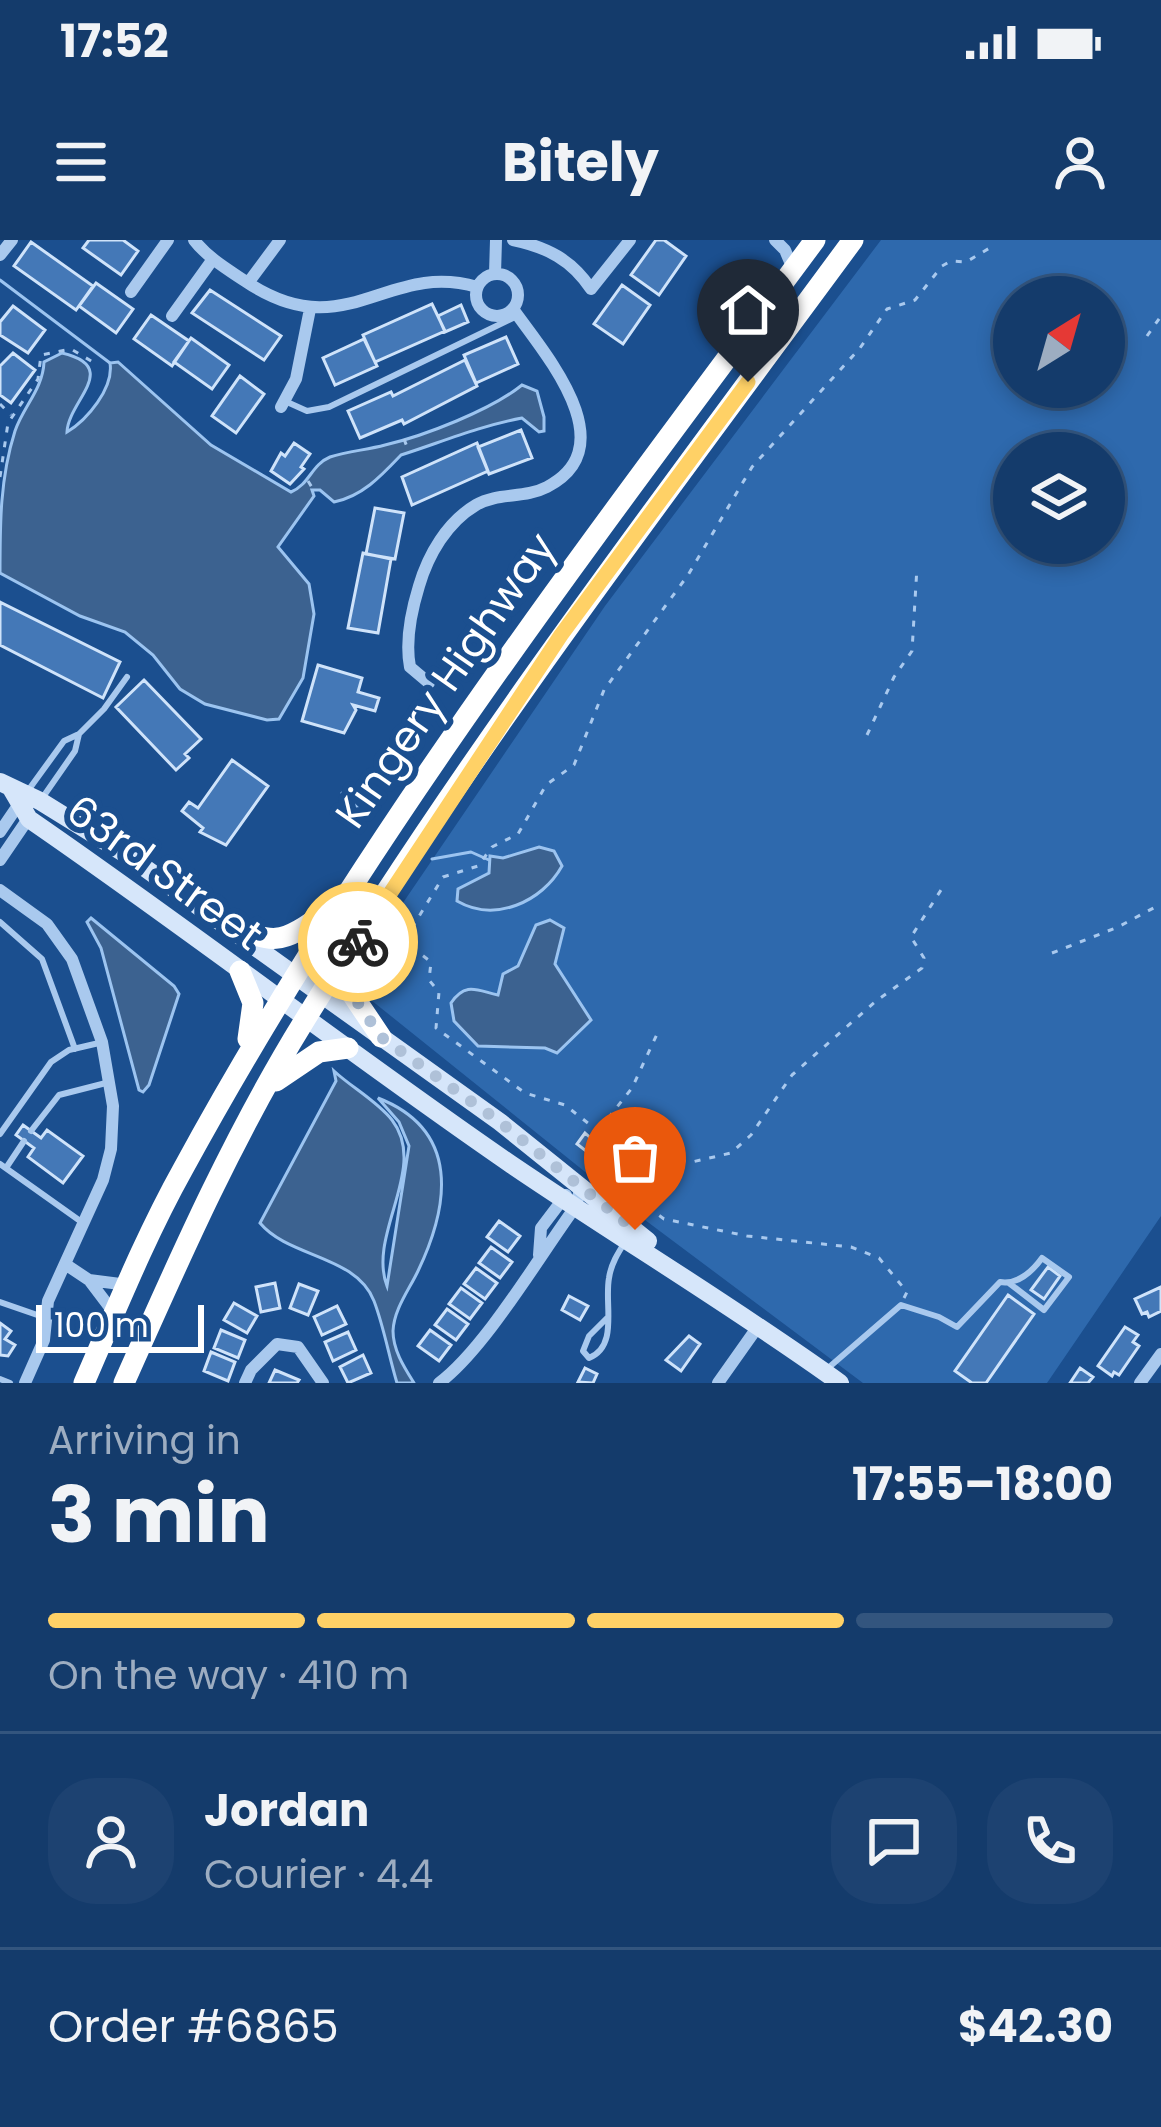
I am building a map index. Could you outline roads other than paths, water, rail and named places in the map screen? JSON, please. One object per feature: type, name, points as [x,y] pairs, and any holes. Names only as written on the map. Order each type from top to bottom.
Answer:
[{"type":"highway","name":"Kingery Highway","points":[[84,1383],[180,1173],[340,900],[536,613],[814,240]]},
{"type":"highway","name":"Kingery Highway","points":[[124,1383],[203,1205],[306,1018],[561,635],[854,240]]},
{"type":"highway","points":[[211,915],[280,940],[300,932],[340,900]]},
{"type":"highway","points":[[360,934],[350,991],[381,1037]]},
{"type":"highway","points":[[241,971],[254,1010],[241,1066]]},
{"type":"highway","points":[[266,1089],[320,1052],[348,1048]]},
{"type":"street","points":[[0,255],[12,240]]},
{"type":"street","points":[[131,292],[168,240]]},
{"type":"street","points":[[194,240],[213,259],[271,297],[310,309],[352,304],[420,284],[460,281],[477,287]]},
{"type":"street","points":[[248,283],[280,240]]},
{"type":"street","points":[[495,274],[496,240]]},
{"type":"street","points":[[513,240],[546,243],[591,289],[630,240]]},
{"type":"street","points":[[775,240],[793,269]]},
{"type":"street","points":[[172,316],[213,259]]},
{"type":"street","points":[[495,274],[477,287],[476,297],[484,311],[499,316],[515,312]]},
{"type":"street","points":[[429,682],[410,668],[409,625],[426,564],[440,540],[477,504],[499,496],[532,494],[551,485],[579,455],[582,434],[577,412],[515,312],[516,286],[495,274]]},
{"type":"street","points":[[282,404],[296,379],[310,309]]},
{"type":"street","points":[[0,832],[21,799]]},
{"type":"street","points":[[0,860],[21,799]]},
{"type":"street","name":"63rd Street","points":[[21,799],[124,853],[294,974],[581,1185],[703,1286]]},
{"type":"street","name":"63rd Street","points":[[21,799],[279,999],[832,1377]]},
{"type":"street","points":[[0,890],[46,924],[72,959],[102,1042],[110,1082],[111,1150],[103,1180],[48,1301],[44,1340],[25,1383]]},
{"type":"street","points":[[439,1383],[463,1362],[539,1256],[541,1228],[581,1185]]},
{"type":"street","points":[[65,1264],[89,1280],[114,1314]]},
{"type":"street","points":[[89,1280],[128,1285]]},
{"type":"street","points":[[718,1383],[759,1325]]},
{"type":"street","points":[[245,1383],[250,1370],[277,1345],[298,1347],[322,1383]]},
{"type":"street","points":[[1141,1383],[1161,1354]]},
{"type":"lane","points":[[282,404],[307,411],[329,407],[483,336],[515,312]]},
{"type":"lane","points":[[21,799],[64,741],[80,734],[127,677]]},
{"type":"lane","points":[[21,799],[75,751],[80,734]]},
{"type":"lane","points":[[0,922],[42,958],[75,1049]]},
{"type":"lane","points":[[0,1134],[52,1062],[102,1042]]},
{"type":"lane","points":[[31,1131],[59,1095],[110,1082]]},
{"type":"lane","points":[[24,1141],[3,1166],[83,1223]]},
{"type":"lane","points":[[607,1318],[584,1343],[589,1358],[603,1348],[607,1318],[610,1270],[627,1239]]},
{"type":"lane","points":[[832,1377],[901,1305],[957,1328],[1000,1282],[1010,1283],[1044,1310],[1069,1277],[1042,1258],[1033,1271],[1010,1283]]},
{"type":"lane","points":[[0,1303],[46,1318]]},
{"type":"lane","points":[[0,1379],[10,1383]]},
{"type":"waterway","points":[[0,280],[110,363]]},
{"type":"waterway","points":[[342,793],[365,815]]},
{"type":"waterway","points":[[432,859],[471,852],[489,860]]}]
